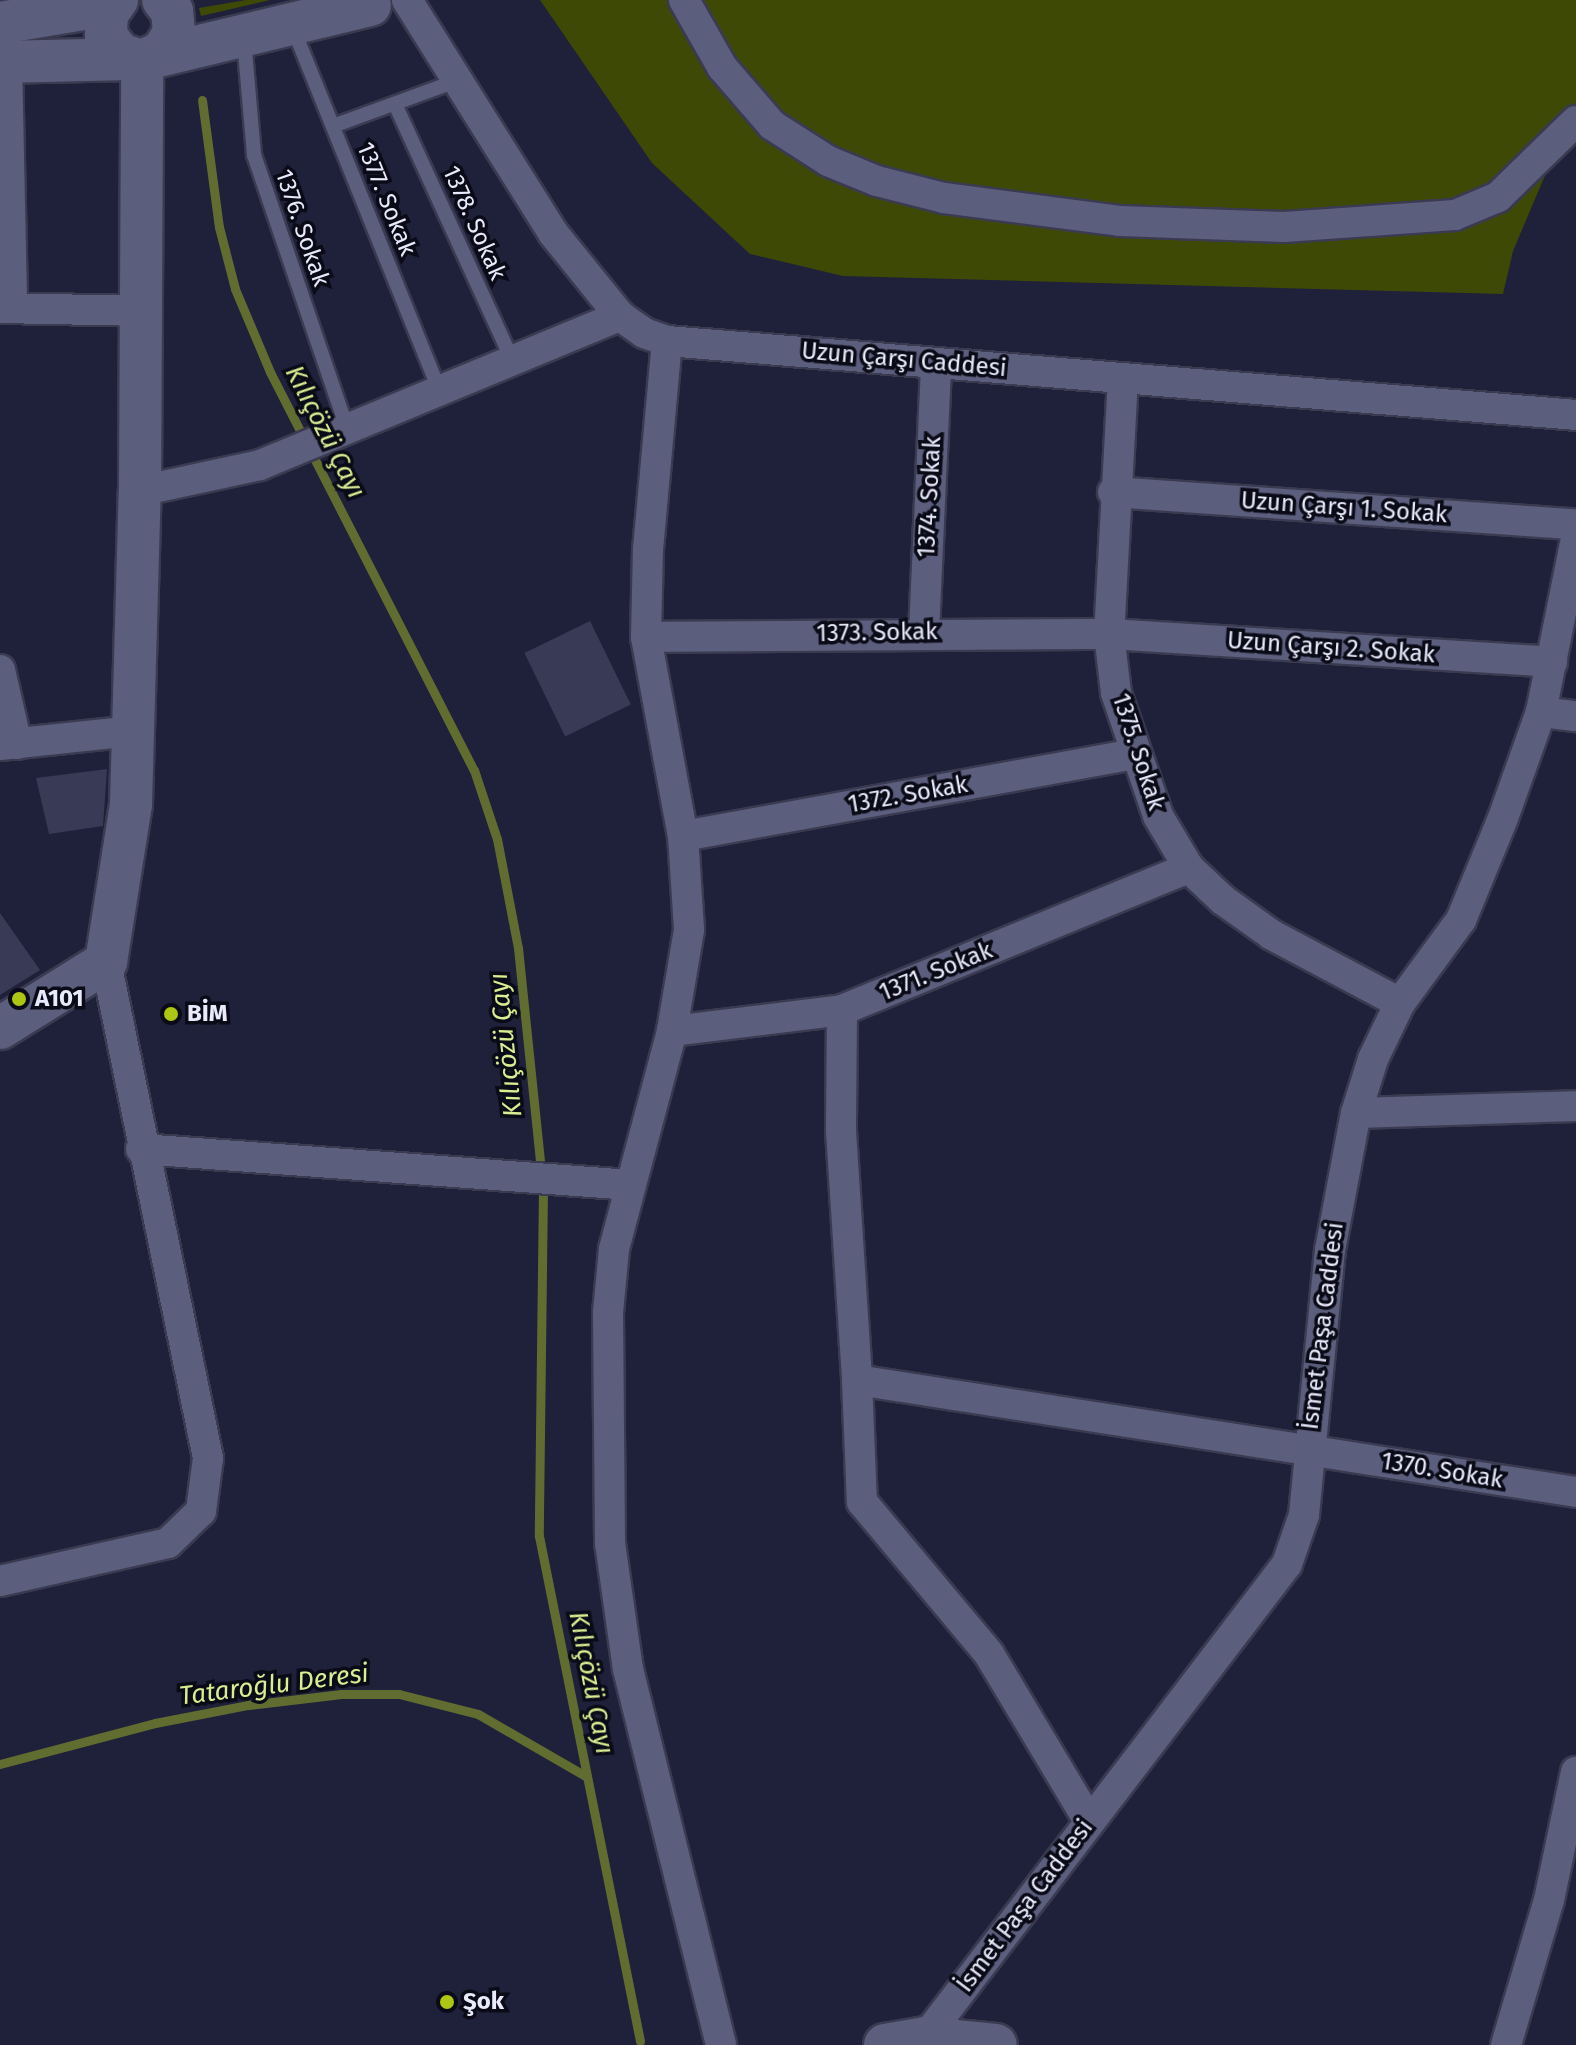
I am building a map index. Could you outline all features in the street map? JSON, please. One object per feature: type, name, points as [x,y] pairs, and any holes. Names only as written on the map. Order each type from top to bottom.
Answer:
[{"type":"street","points":[[142,59],[174,33],[172,11],[163,0]]},
{"type":"street","points":[[684,0],[722,67],[772,125],[828,161],[877,181],[944,198],[1120,221],[1284,227],[1455,215],[1498,197],[1576,121]]},
{"type":"street","points":[[2,49],[142,59],[292,24],[374,1]]},
{"type":"street","name":"Uzun Çarşı Caddesi","points":[[374,1],[459,80],[553,233],[620,316],[644,333],[667,341],[1576,415]]},
{"type":"street","points":[[2,49],[91,4],[107,14],[106,36],[112,47],[142,59]]},
{"type":"street","points":[[2,49],[6,308],[139,311]]},
{"type":"street","points":[[0,1581],[168,1543],[201,1511],[208,1458],[141,1149],[106,962],[131,804],[134,731],[140,491],[142,59]]},
{"type":"street","points":[[140,491],[260,465],[620,316]]},
{"type":"street","points":[[667,341],[648,548],[646,637],[683,836],[689,930],[672,1031],[628,1185],[614,1249],[608,1312],[610,1543],[628,1669],[721,2045]]},
{"type":"street","name":"1374. Sokak","points":[[924,632],[936,363]]},
{"type":"street","name":"1375. Sokak","points":[[1123,378],[1113,492],[1109,634],[1116,693],[1134,754],[1158,816],[1189,868],[1272,935],[1400,1003]]},
{"type":"street","name":"Uzun Çarşı 1. Sokak","points":[[1113,492],[1576,524]]},
{"type":"street","name":"İsmet Paşa Caddesi","points":[[925,2038],[1287,1564],[1304,1515],[1330,1250],[1356,1113],[1373,1059],[1400,1003],[1461,920],[1541,712],[1576,538]]},
{"type":"street","name":"1373. Sokak","points":[[646,637],[924,632],[1109,634]]},
{"type":"street","name":"Uzun Çarşı 2. Sokak","points":[[1109,634],[1552,662]]},
{"type":"street","points":[[0,670],[8,745],[134,731]]},
{"type":"street","points":[[1541,712],[1576,716]]},
{"type":"street","name":"1372. Sokak","points":[[683,836],[1134,754]]},
{"type":"street","name":"1371. Sokak","points":[[672,1031],[842,1010],[1189,868]]},
{"type":"street","points":[[0,1028],[106,962]]},
{"type":"street","points":[[842,1010],[841,1131],[862,1502],[989,1654],[1089,1821]]},
{"type":"street","points":[[1356,1113],[1576,1106]]},
{"type":"street","points":[[141,1149],[628,1185]]},
{"type":"street","name":"1370. Sokak","points":[[857,1380],[1576,1492]]},
{"type":"street","points":[[1506,2045],[1566,1867],[1576,1772]]},
{"type":"street","points":[[885,2045],[925,2038],[996,2045]]},
{"type":"lane","name":"1377. Sokak","points":[[292,24],[439,390]]},
{"type":"lane","name":"1376. Sokak","points":[[244,35],[254,155],[347,428]]},
{"type":"lane","points":[[333,126],[459,80]]},
{"type":"lane","name":"1378. Sokak","points":[[395,104],[512,360]]},
{"type":"green space","points":[[246,0],[270,0],[201,16],[199,8]]},
{"type":"green space","points":[[540,0],[1576,0],[1576,125],[1554,154],[1513,251],[1503,294],[843,276],[750,254],[652,163]]},
{"type":"building","points":[[590,621],[631,705],[565,737],[524,653]]},
{"type":"building","points":[[107,769],[103,826],[49,834],[36,778]]},
{"type":"building","points":[[0,913],[40,970],[0,995]]},
{"type":"waterway","name":"Kılıçözü Çayı","points":[[202,100],[219,227],[235,289],[270,372],[474,770],[497,839],[518,948],[543,1188],[539,1536],[640,2041]]},
{"type":"waterway","name":"Tataroğlu Deresi","points":[[0,1764],[155,1723],[248,1705],[341,1694],[399,1694],[478,1714],[587,1777]]},
{"type":"place","name":"A101","points":[[19,999]]},
{"type":"place","name":"BİM","points":[[171,1014]]},
{"type":"place","name":"Şok","points":[[447,2002]]}]
